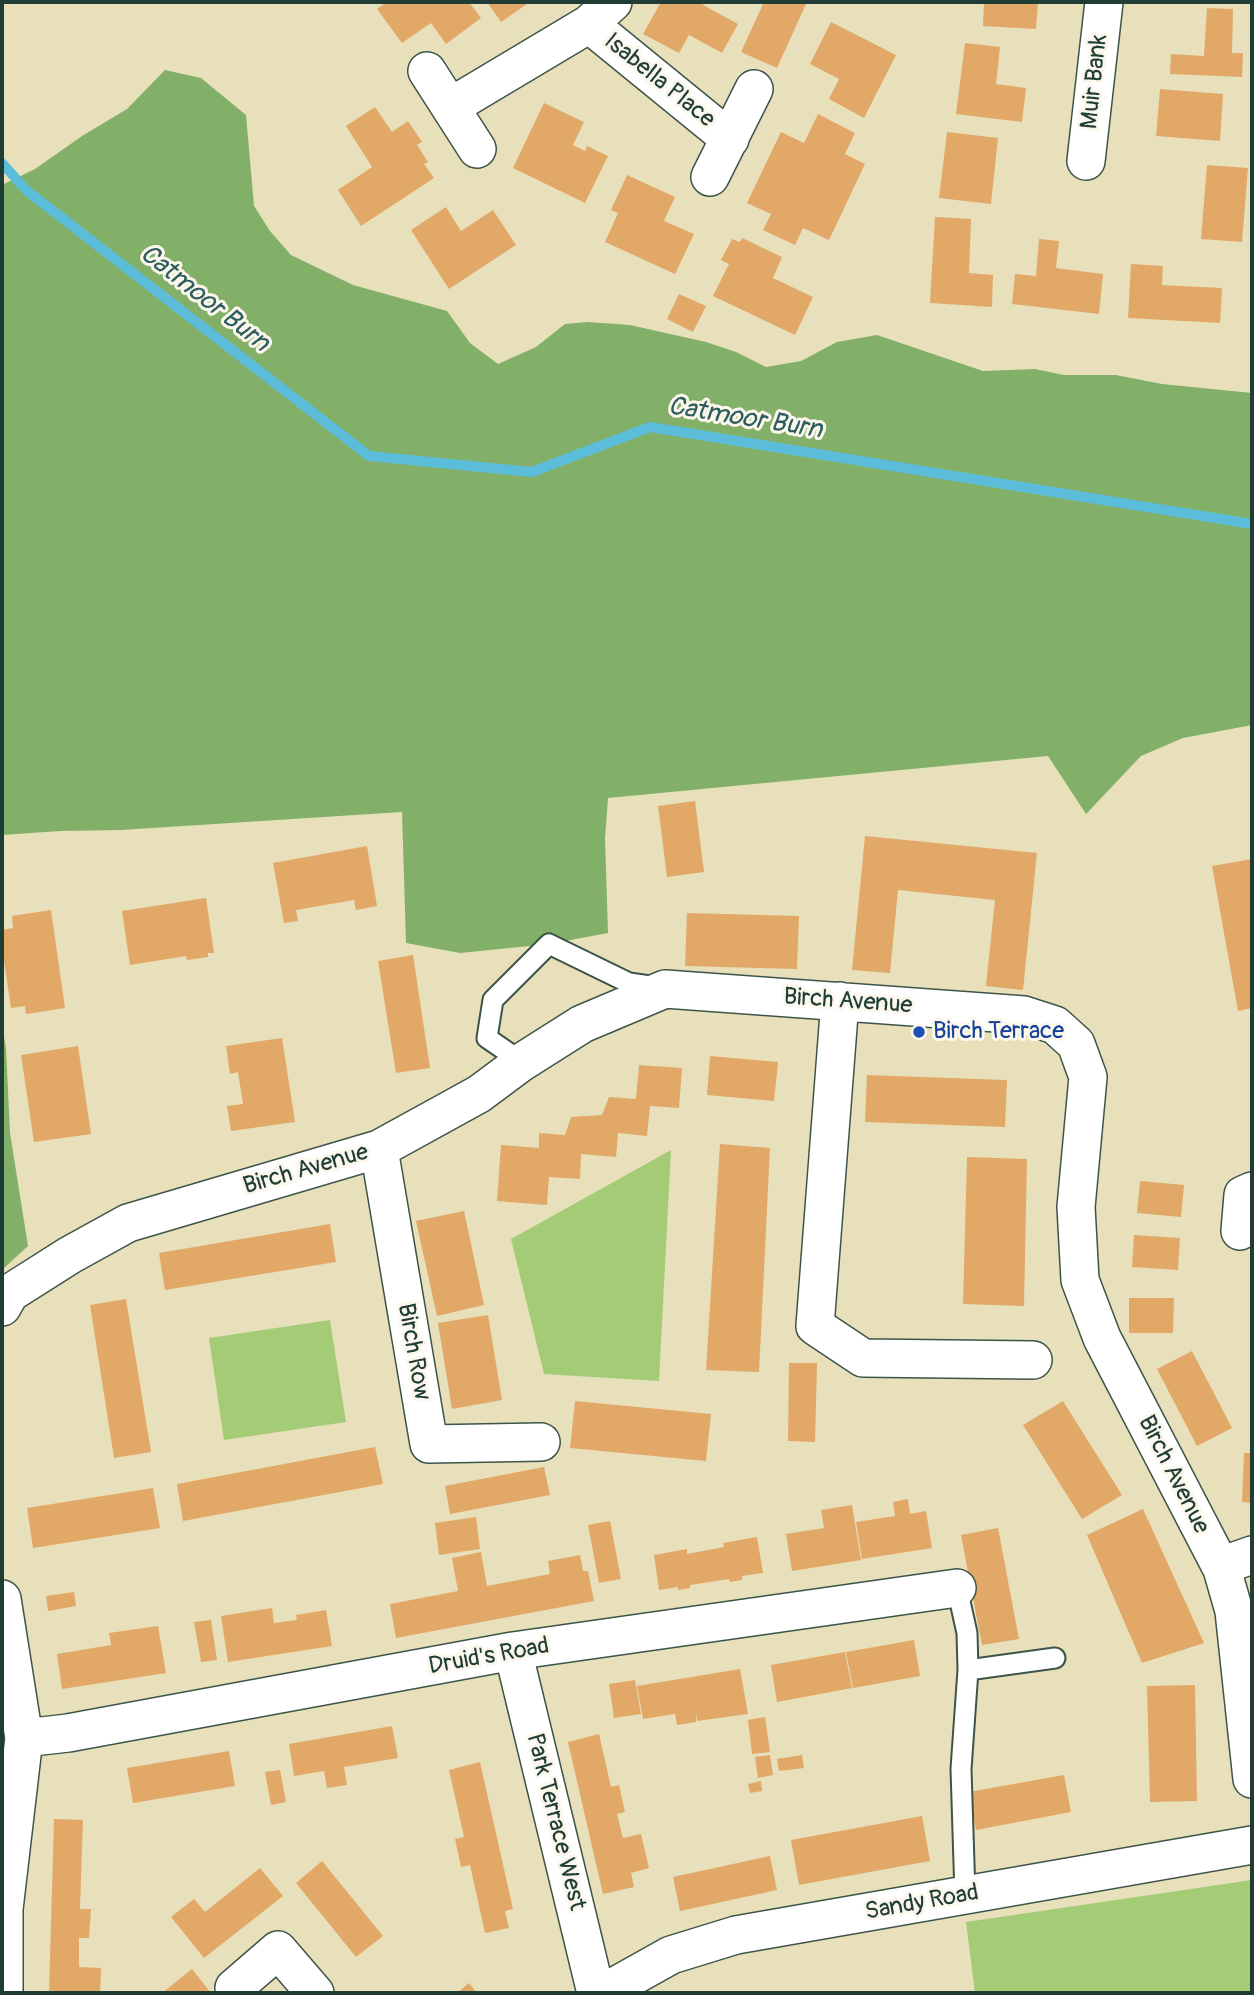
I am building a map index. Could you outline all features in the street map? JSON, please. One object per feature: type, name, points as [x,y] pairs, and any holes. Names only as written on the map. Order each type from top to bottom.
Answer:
[{"type":"street","name":"Muir Bank","points":[[1086,161],[1104,2]]},
{"type":"street","name":"Isabella Place","points":[[450,107],[601,13],[730,138]]},
{"type":"street","points":[[427,71],[477,149]]},
{"type":"street","points":[[710,177],[754,89]]},
{"type":"street","name":"Birch Avenue","points":[[2,1307],[10,1293],[128,1223],[379,1149],[479,1094],[522,1062],[582,1024],[665,989],[1024,1015],[1055,1025],[1076,1044],[1088,1077],[1076,1207],[1080,1280],[1102,1338],[1237,1562],[1234,1611],[1252,1779]]},
{"type":"street","points":[[841,1001],[815,1326],[863,1358],[1032,1360]]},
{"type":"street","name":"Birch Row","points":[[379,1149],[429,1444],[541,1442]]},
{"type":"street","points":[[1240,1231],[1243,1195],[1252,1191]]},
{"type":"street","name":"Druid's Road","points":[[24,1738],[68,1733],[513,1651],[957,1588]]},
{"type":"street","points":[[2,1600],[24,1738],[3,1909],[4,1993]]},
{"type":"street","name":"Park Terrace West","points":[[513,1651],[596,1993]]},
{"type":"street","name":"Sandy Road","points":[[603,1993],[671,1955],[736,1935],[1252,1845]]},
{"type":"street","points":[[234,1988],[278,1950],[315,1993]]},
{"type":"lane","points":[[522,1062],[487,1038],[493,999],[549,944],[629,983],[665,989]]},
{"type":"lane","points":[[957,1588],[967,1633],[968,1670],[961,1769],[965,1895]]},
{"type":"lane","points":[[968,1670],[1055,1658]]},
{"type":"green space","points":[[165,70],[201,78],[246,115],[254,206],[270,231],[291,255],[353,285],[447,311],[470,343],[498,364],[536,347],[565,324],[588,322],[630,325],[706,342],[736,352],[766,367],[801,361],[837,342],[877,335],[983,371],[1035,369],[1064,375],[1116,375],[1162,384],[1252,393],[1252,725],[1183,738],[1141,756],[1086,814],[1048,756],[608,798],[605,838],[608,933],[549,944],[460,953],[406,943],[402,812],[2,835],[2,185],[35,169],[127,109]]},
{"type":"green space","points":[[2,1025],[6,1048],[10,1133],[28,1246],[2,1270]]},
{"type":"green space","points":[[671,1150],[659,1381],[544,1374],[511,1239]]},
{"type":"green space","points":[[330,1320],[346,1422],[224,1440],[209,1338]]},
{"type":"green space","points":[[1252,1880],[1252,1993],[975,1993],[966,1922]]},
{"type":"building","points":[[387,2],[469,2],[481,18],[446,44],[431,23],[402,43],[377,9]]},
{"type":"building","points":[[487,2],[530,2],[501,22]]},
{"type":"building","points":[[661,2],[705,2],[703,5],[738,24],[722,53],[689,35],[679,53],[643,34]]},
{"type":"building","points":[[764,2],[806,4],[777,68],[741,52]]},
{"type":"building","points":[[984,2],[1038,2],[1036,29],[983,26]]},
{"type":"building","points":[[1207,8],[1233,9],[1232,53],[1243,53],[1242,77],[1170,74],[1171,54],[1204,56]]},
{"type":"building","points":[[831,22],[896,55],[864,118],[829,99],[839,79],[810,64]]},
{"type":"building","points":[[965,43],[1000,47],[996,84],[1026,88],[1022,122],[956,114]]},
{"type":"building","points":[[1160,89],[1223,94],[1220,141],[1156,136]]},
{"type":"building","points":[[544,103],[584,122],[573,145],[585,151],[587,146],[608,156],[585,203],[513,168]]},
{"type":"building","points":[[375,107],[392,132],[408,121],[422,142],[417,145],[428,162],[424,164],[434,178],[361,226],[338,190],[372,167],[346,126]]},
{"type":"building","points":[[818,114],[855,133],[845,154],[865,164],[829,240],[803,228],[795,245],[763,230],[771,214],[747,203],[781,132],[804,143]]},
{"type":"building","points":[[947,132],[998,138],[991,204],[939,198]]},
{"type":"building","points":[[1207,165],[1248,168],[1242,242],[1201,239]]},
{"type":"building","points":[[627,175],[675,197],[664,221],[694,234],[675,274],[605,242],[618,213],[611,210]]},
{"type":"building","points":[[446,207],[461,231],[493,210],[516,245],[449,289],[411,230]]},
{"type":"building","points":[[935,217],[971,219],[969,273],[993,275],[992,307],[930,303]]},
{"type":"building","points":[[742,238],[782,257],[773,278],[813,297],[795,335],[713,296],[729,264],[721,260],[732,239],[740,242]]},
{"type":"building","points":[[1039,239],[1059,241],[1056,268],[1103,274],[1099,314],[1012,304],[1015,274],[1036,276]]},
{"type":"building","points":[[1131,264],[1163,266],[1162,285],[1222,288],[1220,323],[1128,318]]},
{"type":"building","points":[[679,294],[706,306],[693,332],[667,319]]},
{"type":"building","points":[[695,801],[704,872],[667,877],[658,806]]},
{"type":"building","points":[[865,836],[1037,853],[1023,990],[986,986],[995,900],[898,890],[890,973],[852,970]]},
{"type":"building","points":[[367,846],[377,906],[356,910],[354,900],[296,910],[298,921],[284,923],[273,863]]},
{"type":"building","points":[[1252,859],[1252,1008],[1238,1011],[1212,866]]},
{"type":"building","points":[[206,898],[214,953],[208,953],[208,957],[187,960],[186,956],[130,965],[122,911]]},
{"type":"building","points":[[51,910],[65,1008],[26,1014],[25,1006],[11,1008],[2,930],[13,928],[12,916]]},
{"type":"building","points":[[687,913],[799,916],[797,969],[685,966]]},
{"type":"building","points":[[413,955],[430,1068],[396,1073],[378,961]]},
{"type":"building","points":[[282,1038],[295,1122],[231,1131],[227,1106],[243,1104],[238,1072],[230,1074],[226,1046]]},
{"type":"building","points":[[78,1046],[91,1134],[34,1142],[21,1055]]},
{"type":"building","points":[[710,1056],[778,1062],[774,1101],[707,1095]]},
{"type":"building","points":[[639,1065],[682,1068],[679,1108],[650,1106],[647,1136],[618,1133],[616,1157],[581,1154],[580,1179],[549,1177],[547,1205],[497,1201],[501,1145],[539,1148],[539,1133],[565,1135],[571,1117],[602,1115],[609,1097],[636,1099]]},
{"type":"building","points":[[867,1075],[1007,1080],[1005,1127],[865,1122]]},
{"type":"building","points":[[720,1144],[770,1148],[759,1372],[706,1370]]},
{"type":"building","points":[[967,1157],[1027,1159],[1024,1306],[963,1304]]},
{"type":"building","points":[[1140,1181],[1184,1185],[1181,1217],[1137,1213]]},
{"type":"building","points":[[464,1211],[484,1305],[437,1316],[416,1221]]},
{"type":"building","points":[[330,1224],[336,1262],[165,1290],[159,1253]]},
{"type":"building","points":[[1134,1235],[1180,1238],[1178,1270],[1132,1267]]},
{"type":"building","points":[[1129,1298],[1174,1298],[1173,1333],[1129,1333]]},
{"type":"building","points":[[126,1299],[151,1452],[114,1458],[90,1305]]},
{"type":"building","points":[[488,1315],[502,1400],[452,1409],[438,1323]]},
{"type":"building","points":[[1192,1351],[1232,1428],[1197,1446],[1157,1369]]},
{"type":"building","points":[[789,1363],[817,1363],[815,1442],[788,1441]]},
{"type":"building","points":[[575,1401],[711,1414],[706,1461],[570,1448]]},
{"type":"building","points":[[1063,1401],[1122,1495],[1082,1519],[1023,1425]]},
{"type":"building","points":[[375,1447],[383,1484],[183,1521],[177,1484]]},
{"type":"building","points":[[1244,1453],[1252,1453],[1252,1503],[1242,1502]]},
{"type":"building","points":[[544,1467],[550,1495],[450,1514],[445,1486]]},
{"type":"building","points":[[153,1488],[160,1528],[33,1548],[27,1508]]},
{"type":"building","points":[[908,1499],[910,1514],[926,1511],[932,1548],[862,1559],[856,1522],[895,1516],[893,1502]]},
{"type":"building","points":[[852,1505],[861,1560],[792,1571],[786,1534],[824,1528],[821,1510]]},
{"type":"building","points":[[1143,1509],[1204,1643],[1142,1663],[1087,1535]]},
{"type":"building","points":[[476,1517],[480,1549],[439,1555],[435,1523]]},
{"type":"building","points":[[610,1521],[621,1579],[599,1583],[588,1525]]},
{"type":"building","points":[[998,1528],[1019,1639],[982,1645],[961,1535]]},
{"type":"building","points":[[757,1537],[763,1573],[742,1576],[742,1580],[730,1582],[729,1579],[690,1585],[690,1588],[678,1590],[678,1587],[659,1590],[654,1555],[687,1549],[687,1554],[724,1547],[723,1543]]},
{"type":"building","points":[[481,1552],[487,1586],[550,1574],[548,1561],[580,1555],[583,1571],[588,1571],[594,1601],[396,1638],[390,1604],[458,1591],[452,1558]]},
{"type":"building","points":[[74,1592],[76,1606],[48,1611],[46,1596]]},
{"type":"building","points":[[272,1608],[274,1623],[297,1620],[296,1615],[326,1610],[332,1646],[228,1662],[221,1616]]},
{"type":"building","points":[[211,1620],[217,1660],[201,1662],[194,1622]]},
{"type":"building","points":[[158,1626],[166,1673],[62,1689],[57,1654],[111,1645],[109,1633]]},
{"type":"building","points":[[914,1640],[920,1676],[853,1688],[846,1652]]},
{"type":"building","points":[[845,1652],[852,1688],[777,1702],[771,1665]]},
{"type":"building","points":[[740,1669],[748,1714],[697,1721],[696,1711],[696,1722],[677,1725],[675,1714],[643,1719],[637,1686]]},
{"type":"building","points":[[635,1680],[641,1714],[614,1718],[609,1684]]},
{"type":"building","points":[[1195,1685],[1197,1801],[1150,1802],[1147,1686]]},
{"type":"building","points":[[765,1717],[770,1752],[752,1754],[748,1720]]},
{"type":"building","points":[[392,1726],[398,1758],[344,1767],[347,1785],[327,1788],[324,1771],[294,1776],[289,1744]]},
{"type":"building","points":[[599,1734],[611,1787],[619,1785],[625,1812],[617,1814],[623,1838],[641,1834],[649,1868],[631,1873],[634,1887],[603,1894],[568,1742]]},
{"type":"building","points":[[229,1751],[235,1786],[133,1803],[127,1768]]},
{"type":"building","points":[[770,1755],[773,1775],[758,1778],[755,1757]]},
{"type":"building","points":[[802,1755],[804,1768],[779,1771],[777,1759]]},
{"type":"building","points":[[480,1762],[513,1909],[505,1911],[509,1928],[485,1933],[470,1865],[461,1867],[455,1839],[464,1837],[449,1770]]},
{"type":"building","points":[[280,1770],[286,1802],[271,1805],[265,1772]]},
{"type":"building","points":[[1064,1775],[1071,1812],[976,1830],[969,1792]]},
{"type":"building","points":[[761,1781],[762,1791],[750,1793],[748,1784]]},
{"type":"building","points":[[922,1816],[930,1861],[799,1885],[791,1840]]},
{"type":"building","points":[[54,1819],[83,1820],[80,1909],[91,1909],[89,1938],[79,1938],[79,1967],[101,1968],[100,1993],[49,1993]]},
{"type":"building","points":[[770,1856],[777,1890],[680,1911],[673,1877]]},
{"type":"building","points":[[322,1861],[383,1936],[356,1957],[296,1883]]},
{"type":"building","points":[[260,1868],[283,1896],[204,1958],[171,1917],[194,1899],[205,1912]]},
{"type":"building","points":[[192,1969],[211,1993],[162,1993]]},
{"type":"building","points":[[469,1983],[477,1993],[457,1993]]},
{"type":"waterway","name":"Catmoor Burn","points":[[2,163],[26,190],[369,456],[532,472],[650,427],[1252,524]]},
{"type":"place","name":"Birch Terrace","points":[[919,1032]]}]
